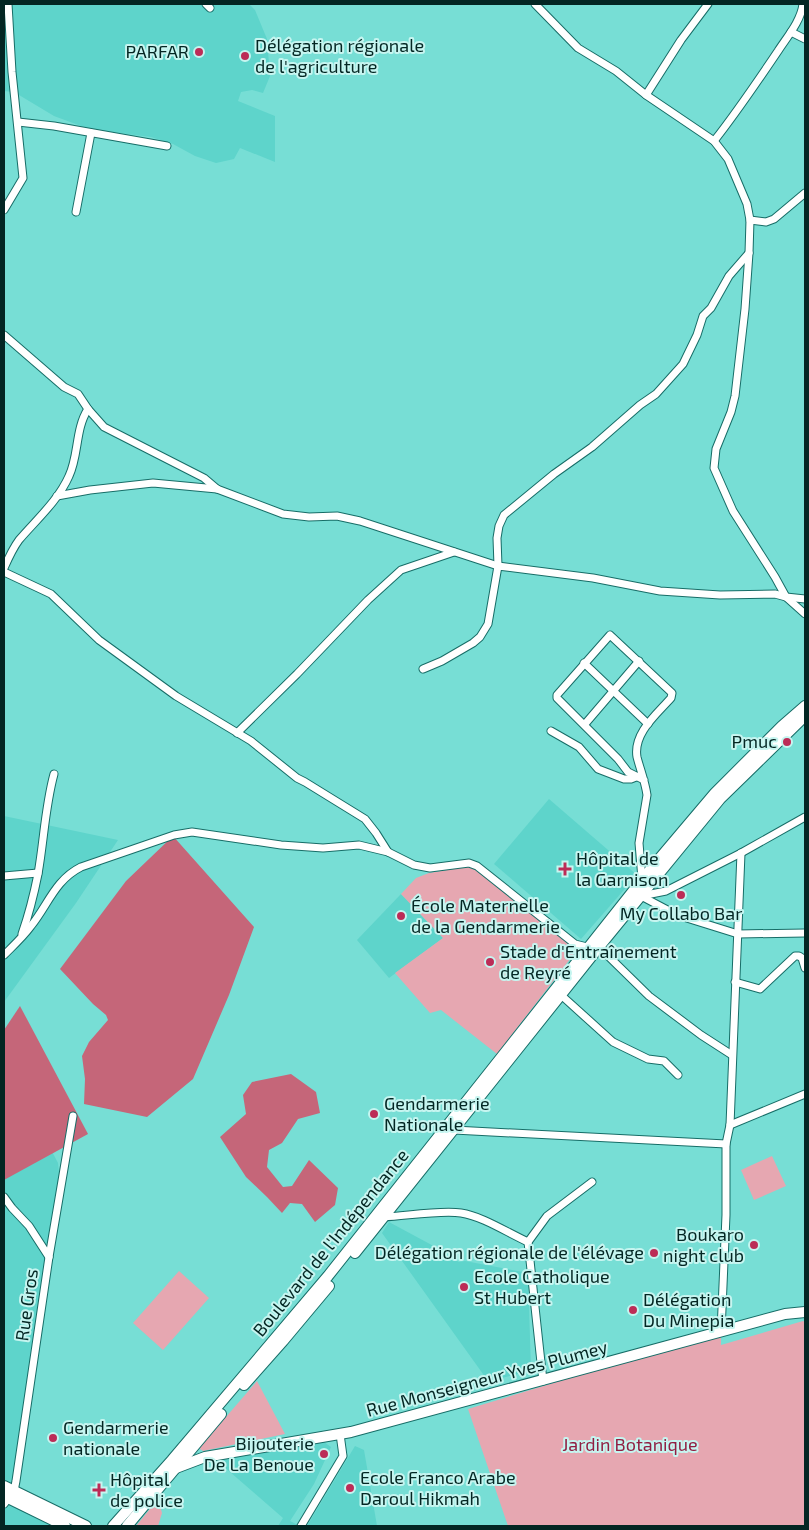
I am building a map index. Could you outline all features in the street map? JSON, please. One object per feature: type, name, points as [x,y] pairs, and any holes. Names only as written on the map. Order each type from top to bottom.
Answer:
[{"type":"main road","name":"Boulevard de l'Indépendance","points":[[113,1526],[328,1276],[642,879],[715,793],[782,726],[805,706]]},
{"type":"main road","name":"Boulevard de l'Indépendance","points":[[127,1526],[240,1390],[284,1341],[641,894],[720,799],[805,716]]},
{"type":"main road","name":"Rue Monseigneur Yves Plumey","points":[[176,1468],[205,1457],[340,1434],[543,1381],[785,1314],[805,1312]]},
{"type":"main road","points":[[154,1480],[176,1468]]},
{"type":"main road","points":[[7,1495],[65,1526]]},
{"type":"main road","points":[[7,1495],[86,1526]]},
{"type":"street","points":[[4,210],[23,178],[12,72],[8,4]]},
{"type":"street","points":[[535,4],[578,48],[616,71],[646,95],[714,141],[728,159],[747,204],[750,220],[749,253],[736,389],[731,412],[716,449],[714,468],[733,511],[786,597],[805,614]]},
{"type":"street","points":[[646,95],[681,40],[708,4]]},
{"type":"street","points":[[714,141],[755,86],[791,32],[802,12],[803,4]]},
{"type":"street","points":[[791,32],[805,39]]},
{"type":"street","points":[[18,122],[54,126],[167,146]]},
{"type":"street","points":[[76,212],[91,133]]},
{"type":"street","points":[[750,220],[766,222],[774,219],[805,193]]},
{"type":"street","points":[[422,669],[462,650],[480,637],[488,624],[498,566],[497,538],[504,514],[554,474],[592,447],[640,405],[656,394],[683,364],[697,335],[703,316],[711,308],[729,276],[749,253]]},
{"type":"street","points":[[4,335],[64,387],[78,394],[104,427],[204,478],[217,489]]},
{"type":"street","points":[[4,568],[19,540],[46,511],[69,477],[82,419],[88,409]]},
{"type":"street","points":[[57,496],[153,482],[217,489],[283,514],[309,517],[336,516],[360,521],[498,566],[593,578],[660,591],[720,595],[775,594],[805,599]]},
{"type":"street","points":[[237,733],[368,600],[401,570],[454,552]]},
{"type":"street","points":[[4,572],[51,594],[99,640],[176,696],[251,742],[297,778],[365,819],[388,852]]},
{"type":"street","points":[[640,778],[625,769],[585,724],[559,700],[557,695],[610,634],[672,692],[671,698],[641,733],[636,748],[640,778],[647,794],[638,851],[642,879]]},
{"type":"street","points":[[585,724],[639,661]]},
{"type":"street","points":[[584,663],[648,724]]},
{"type":"street","points":[[551,732],[579,747],[598,768],[624,779],[640,778]]},
{"type":"street","points":[[20,939],[29,913],[38,873],[49,794],[54,774]]},
{"type":"street","points":[[641,894],[646,895],[666,891],[741,853],[805,817]]},
{"type":"street","points":[[5,951],[20,939],[32,925],[63,879],[70,873],[174,835],[192,832],[281,845],[323,848],[359,846],[388,852],[414,865],[430,868],[469,863],[477,866],[575,944],[587,947]]},
{"type":"street","points":[[721,1332],[726,1215],[726,1144],[730,1125],[741,853]]},
{"type":"street","points":[[4,876],[38,873]]},
{"type":"street","points":[[641,894],[677,915],[738,934],[805,933]]},
{"type":"street","points":[[599,947],[649,996],[701,1035],[732,1055]]},
{"type":"street","points":[[735,982],[760,989],[795,956],[802,958],[805,968]]},
{"type":"street","points":[[561,995],[612,1042],[648,1059],[664,1061],[678,1075]]},
{"type":"street","points":[[730,1125],[805,1094]]},
{"type":"street","name":"Rue Gros","points":[[7,1495],[73,1116]]},
{"type":"street","points":[[454,1130],[726,1144]]},
{"type":"street","points":[[543,1381],[528,1242],[547,1216],[592,1182]]},
{"type":"street","points":[[4,1197],[29,1226],[49,1257]]},
{"type":"street","points":[[384,1217],[449,1212],[463,1213],[528,1242]]},
{"type":"street","points":[[301,1526],[343,1456],[340,1434]]},
{"type":"shaded area","points":[[4,4],[249,4],[255,10],[267,39],[270,76],[263,93],[252,90],[241,92],[238,101],[275,116],[275,162],[240,148],[234,159],[216,163],[195,156],[173,144],[151,137],[103,131],[81,126],[54,116],[14,92],[4,91]]},
{"type":"shaded area","name":"Hôpital de la Garnison","points":[[549,799],[637,875],[581,939],[494,864]]},
{"type":"shaded area","points":[[4,816],[118,840],[76,903],[4,1002]]},
{"type":"shaded area","points":[[173,836],[254,927],[229,995],[193,1079],[147,1117],[84,1104],[85,1079],[82,1056],[89,1042],[108,1020],[106,1015],[60,969],[126,881]]},
{"type":"shaded area","name":"École Maternelle de la Gendarmerie","points":[[401,894],[443,938],[389,978],[357,940]]},
{"type":"shaded area","points":[[20,1006],[88,1134],[4,1180],[4,1030]]},
{"type":"shaded area","points":[[4,1065],[58,1163],[61,1195],[15,1486],[4,1481]]},
{"type":"shaded area","points":[[291,1074],[316,1092],[320,1113],[298,1119],[282,1143],[269,1150],[267,1167],[283,1187],[292,1186],[309,1160],[338,1188],[335,1205],[315,1222],[302,1204],[290,1203],[282,1213],[246,1177],[220,1137],[246,1114],[243,1095],[252,1082]]},
{"type":"shaded area","points":[[389,1222],[459,1262],[465,1261],[528,1273],[531,1371],[488,1381],[382,1233]]},
{"type":"shaded area","points":[[324,1442],[331,1447],[314,1484],[290,1521],[300,1526],[278,1526],[283,1518],[215,1459]]},
{"type":"shaded area","name":"Ecole Franco Arabe Daroul Hikmah","points":[[355,1446],[364,1450],[377,1526],[307,1526]]},
{"type":"shaded area","points":[[4,1499],[55,1526],[4,1526]]},
{"type":"green space","name":"Stade d'Entraînement de Reyré","points":[[471,866],[577,950],[497,1054],[441,1010],[430,1013],[395,973],[443,938],[401,894],[416,878],[429,873]]},
{"type":"green space","points":[[772,1156],[786,1186],[754,1200],[741,1170]]},
{"type":"green space","points":[[179,1271],[209,1298],[163,1350],[133,1323]]},
{"type":"green space","name":"Jardin Botanique","points":[[805,1322],[805,1526],[508,1526],[468,1409],[721,1332],[721,1345]]},
{"type":"green space","points":[[257,1381],[285,1434],[203,1451],[200,1449],[200,1447]]},
{"type":"green space","points":[[158,1499],[162,1513],[158,1526],[136,1526]]},
{"type":"place","name":"PARFAR","points":[[199,52]]},
{"type":"place","name":"Délégation régionale de l'agriculture","points":[[245,56]]},
{"type":"place","name":"Pmuc","points":[[787,742]]},
{"type":"place","name":"Hôpital de la Garnison","points":[[565,869]]},
{"type":"place","name":"My Collabo Bar","points":[[681,895]]},
{"type":"place","name":"École Maternelle de la Gendarmerie","points":[[401,916]]},
{"type":"place","name":"Stade d'Entraînement de Reyré","points":[[490,962]]},
{"type":"place","name":"Gendarmerie Nationale","points":[[374,1114]]},
{"type":"place","name":"Boukaro night club","points":[[754,1245]]},
{"type":"place","name":"Délégation régionale de l'élévage","points":[[654,1253]]},
{"type":"place","name":"Ecole Catholique St Hubert","points":[[464,1287]]},
{"type":"place","name":"Délégation Du Minepia","points":[[633,1310]]},
{"type":"place","name":"Gendarmerie nationale","points":[[53,1438]]},
{"type":"place","name":"Bijouterie De La Benoue","points":[[324,1454]]},
{"type":"place","name":"Ecole Franco Arabe Daroul Hikmah","points":[[350,1488]]},
{"type":"place","name":"Hôpital de police","points":[[99,1490]]}]
